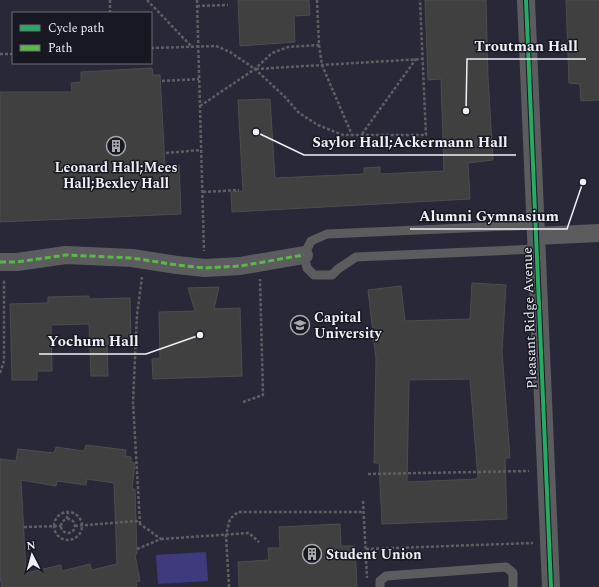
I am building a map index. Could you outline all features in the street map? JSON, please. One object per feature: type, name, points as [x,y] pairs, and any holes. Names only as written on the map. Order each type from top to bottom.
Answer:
[{"type":"street","name":"Pleasant Ridge Avenue","points":[[526,0],[551,587]]},
{"type":"street","points":[[536,236],[599,232]]},
{"type":"street","points":[[2,262],[17,262],[66,254],[132,258],[205,268],[240,266],[304,255]]},
{"type":"lane","points":[[327,234],[536,236],[356,257],[332,275],[314,275],[307,268],[304,255],[311,241],[327,234]]},
{"type":"lane","points":[[380,587],[380,581],[386,576],[506,568],[513,573],[513,587]]},
{"type":"path","points":[[110,0],[110,12]]},
{"type":"path","points":[[147,0],[192,47]]},
{"type":"path","points":[[197,0],[205,268]]},
{"type":"path","points":[[317,0],[319,44],[322,65],[352,135]]},
{"type":"path","points":[[152,48],[216,46],[230,52],[255,69],[285,97],[299,113],[318,125],[343,135],[426,135],[420,0]]},
{"type":"path","points":[[197,6],[228,5]]},
{"type":"path","points":[[200,107],[255,69],[272,53],[288,47],[319,44]]},
{"type":"path","points":[[0,54],[12,54]]},
{"type":"path","points":[[255,69],[422,58]]},
{"type":"path","points":[[361,135],[416,59]]},
{"type":"path","points":[[162,81],[199,79]]},
{"type":"path","points":[[166,153],[201,150]]},
{"type":"path","points":[[203,192],[239,190]]},
{"type":"path","points":[[140,524],[133,402],[137,315],[145,260]]},
{"type":"path","points":[[0,373],[4,361],[2,262]]},
{"type":"path","points":[[243,402],[263,395],[259,263]]},
{"type":"path","points":[[368,474],[546,470]]},
{"type":"path","points":[[363,501],[367,579]]},
{"type":"path","points":[[61,526],[63,521],[67,519],[68,511]]},
{"type":"path","points":[[68,511],[76,513],[80,516],[83,525],[80,534],[74,539],[69,540],[59,537],[54,526],[55,519],[58,515],[68,511]]},
{"type":"path","points":[[229,587],[226,535],[230,519],[238,512],[364,512]]},
{"type":"path","points":[[67,519],[72,520],[75,526]]},
{"type":"path","points":[[75,526],[136,521],[161,539]]},
{"type":"path","points":[[61,526],[64,532],[68,533],[74,530],[75,526]]},
{"type":"path","points":[[24,527],[61,526]]},
{"type":"path","points":[[137,549],[161,539],[249,533],[259,542]]},
{"type":"path","points":[[366,549],[549,543]]},
{"type":"shaded area","name":"Capital University","points":[[0,0],[599,0],[599,587],[0,587]]},
{"type":"shaded area","points":[[206,552],[208,581],[158,584],[156,555]]},
{"type":"building","points":[[238,0],[309,0],[310,15],[294,16],[295,42],[240,46]]},
{"type":"building","points":[[425,0],[486,0],[488,78],[493,160],[468,163],[470,199],[232,212],[231,192],[243,191],[238,100],[270,99],[275,178],[364,174],[364,168],[380,167],[380,174],[444,171],[441,79],[428,80]]},
{"type":"building","points":[[566,0],[599,0],[599,100],[581,101],[580,84],[569,83]]},
{"type":"building","name":"Leonard Hall;Mees Hall;Bexley Hall","points":[[152,68],[153,75],[160,75],[165,166],[179,165],[181,214],[0,222],[0,92],[72,92],[71,83],[81,82],[81,72]]},
{"type":"building","points":[[472,283],[506,285],[502,351],[510,458],[505,458],[507,519],[382,524],[379,463],[374,463],[376,359],[368,290],[401,286],[405,321],[470,319]],"holes":[[[470,379],[478,479],[407,482],[409,380]]]},
{"type":"building","points":[[219,287],[214,309],[240,308],[242,376],[153,379],[152,359],[160,358],[159,312],[195,311],[188,288]]},
{"type":"building","points":[[89,296],[89,299],[130,298],[131,343],[107,344],[108,376],[91,376],[89,324],[51,325],[52,371],[37,371],[37,380],[12,380],[10,304],[48,303],[48,297]]},
{"type":"building","points":[[86,445],[126,450],[125,456],[131,457],[131,462],[135,463],[132,489],[135,489],[137,554],[135,555],[140,581],[136,582],[137,587],[2,587],[0,577],[0,459],[16,461],[18,449],[54,453],[56,447],[84,451]],"holes":[[[87,479],[114,483],[117,564],[92,570],[90,564],[62,571],[61,565],[26,573],[21,480],[56,486],[57,481],[86,485]]]},
{"type":"building","name":"Student Union","points":[[340,524],[341,546],[355,546],[357,587],[239,587],[238,562],[269,560],[268,548],[280,548],[279,527]]},
{"type":"marked path","points":[[0,262],[17,262],[66,255],[132,258],[205,268],[240,266],[304,255]]},
{"type":"cycle path","points":[[526,0],[551,587]]},
{"type":"place","name":"Troutman Hall","points":[[466,111]]},
{"type":"place","name":"Saylor Hall;Ackermann Hall","points":[[256,132]]},
{"type":"place","name":"Leonard Hall;Mees Hall;Bexley Hall","points":[[116,146]]},
{"type":"place","name":"Alumni Gymnasium","points":[[583,182]]},
{"type":"place","name":"Capital University","points":[[300,325]]},
{"type":"place","name":"Yochum Hall","points":[[200,335]]},
{"type":"place","name":"Student Union","points":[[312,554]]}]
